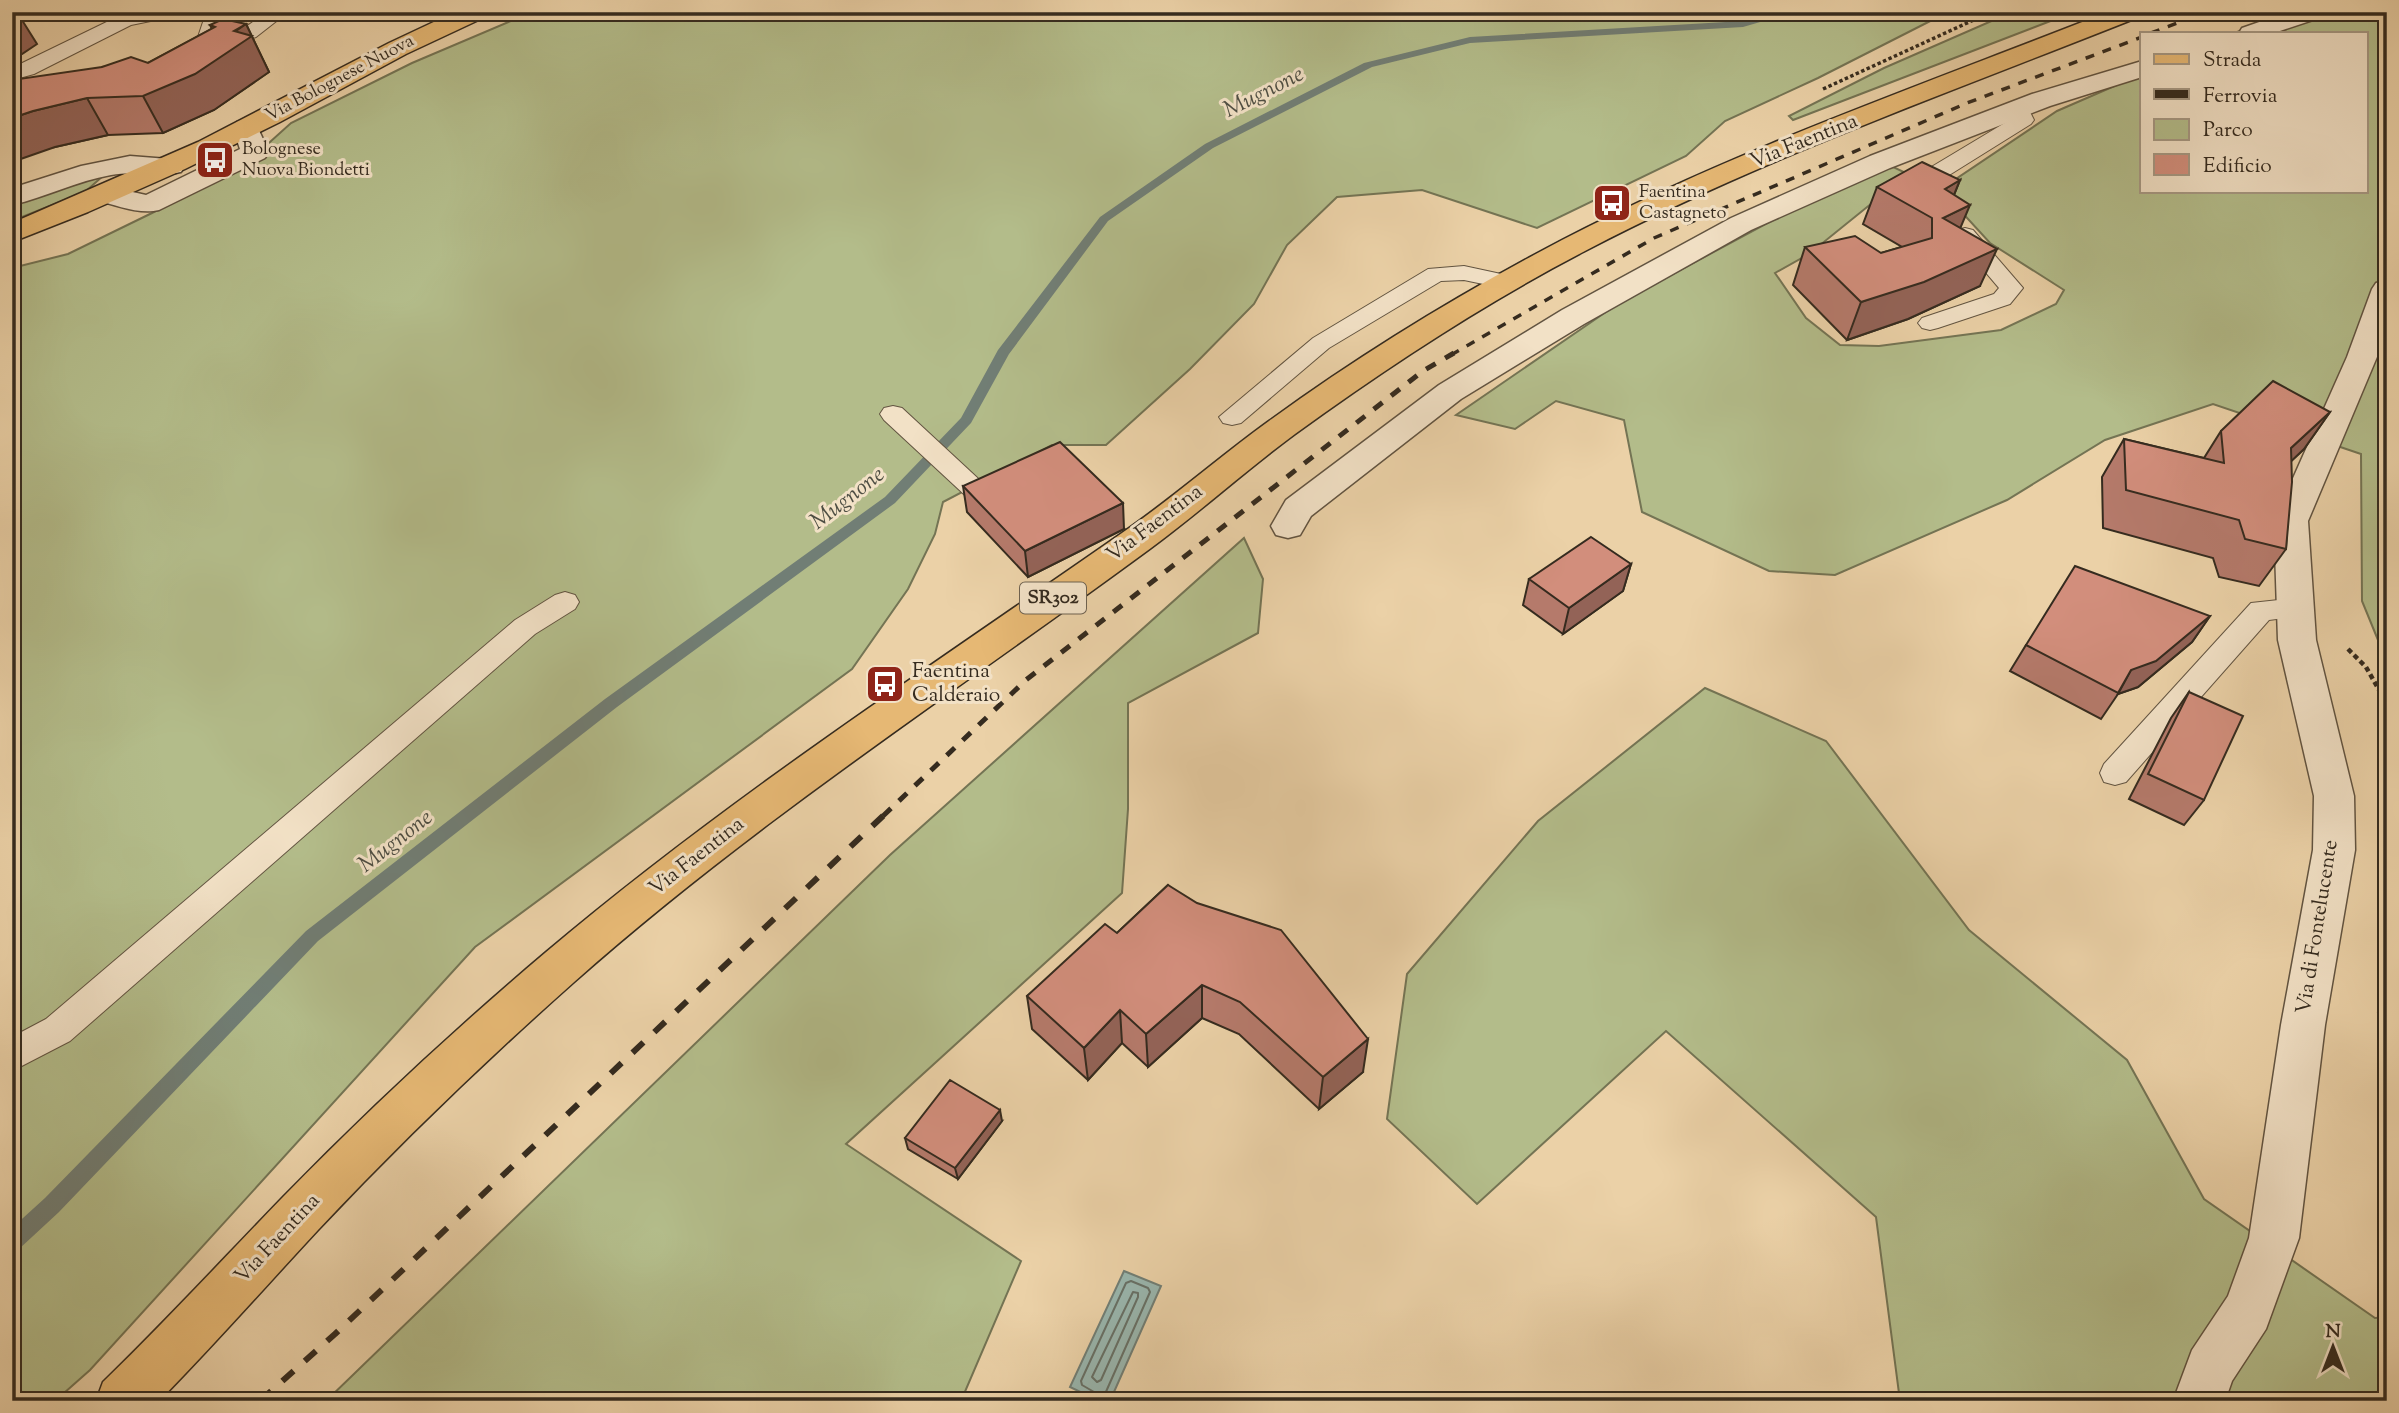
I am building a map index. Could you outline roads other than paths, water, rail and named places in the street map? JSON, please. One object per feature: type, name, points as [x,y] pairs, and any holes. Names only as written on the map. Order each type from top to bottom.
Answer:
[{"type":"main road","name":"Via Bolognese Nuova","points":[[12,233],[170,166],[379,56],[476,12]]},
{"type":"main road","name":"Via Faentina","points":[[122,1401],[187,1336],[304,1210],[444,1071],[561,966],[703,850],[882,718],[1142,537],[1283,428],[1386,357],[1507,282],[1576,244],[1721,174],[2130,12]]},
{"type":"street","points":[[2254,32],[2313,12]]},
{"type":"street","points":[[1288,526],[1298,508],[1450,392],[1573,317],[1741,224],[1880,162],[2014,110],[2140,70]]},
{"type":"street","points":[[106,194],[149,204],[255,152],[246,128]]},
{"type":"street","points":[[12,197],[124,163],[146,162],[170,166]]},
{"type":"street","name":"Via di Fontelucente","points":[[2199,1401],[2210,1368],[2248,1311],[2274,1238],[2303,1025],[2334,850],[2334,796],[2297,640],[2291,522],[2363,357],[2387,289]]},
{"type":"lane","points":[[12,74],[27,70],[126,20],[168,12]]},
{"type":"lane","points":[[209,12],[213,19],[208,37],[216,45],[235,42],[256,31],[279,12]]},
{"type":"lane","points":[[1892,200],[1939,185],[2024,120],[2022,114],[2014,110]]},
{"type":"lane","points":[[1930,323],[2003,299],[2011,288],[1968,241],[1954,217]]},
{"type":"lane","points":[[1232,417],[1321,343],[1436,274],[1464,273],[1507,282]]},
{"type":"lane","points":[[893,414],[976,491]]},
{"type":"lane","points":[[12,1055],[58,1030],[525,627],[565,602]]},
{"type":"lane","points":[[2115,773],[2261,610],[2296,608]]},
{"type":"water","points":[[1124,1271],[1161,1286],[1110,1401],[1099,1401],[1070,1387]]},
{"type":"waterway","name":"Mugnone","points":[[12,1242],[52,1205],[312,936],[611,703],[890,500],[966,420],[1003,353],[1104,219],[1209,146],[1368,65],[1470,40],[1743,24],[1790,12]]},
{"type":"railway","points":[[2154,32],[2206,12]]},
{"type":"railway","points":[[1451,355],[1654,238],[1967,103],[2140,38]]},
{"type":"railway","points":[[883,816],[1026,680],[1423,371],[1454,353]]},
{"type":"railway","points":[[260,1401],[335,1334],[885,814]]},
{"type":"place","name":"Bolognese Nuova Biondetti","points":[[215,160]]},
{"type":"place","name":"Faentina Castagneto","points":[[1612,203]]},
{"type":"place","name":"Faentina Calderaio","points":[[885,684]]}]
